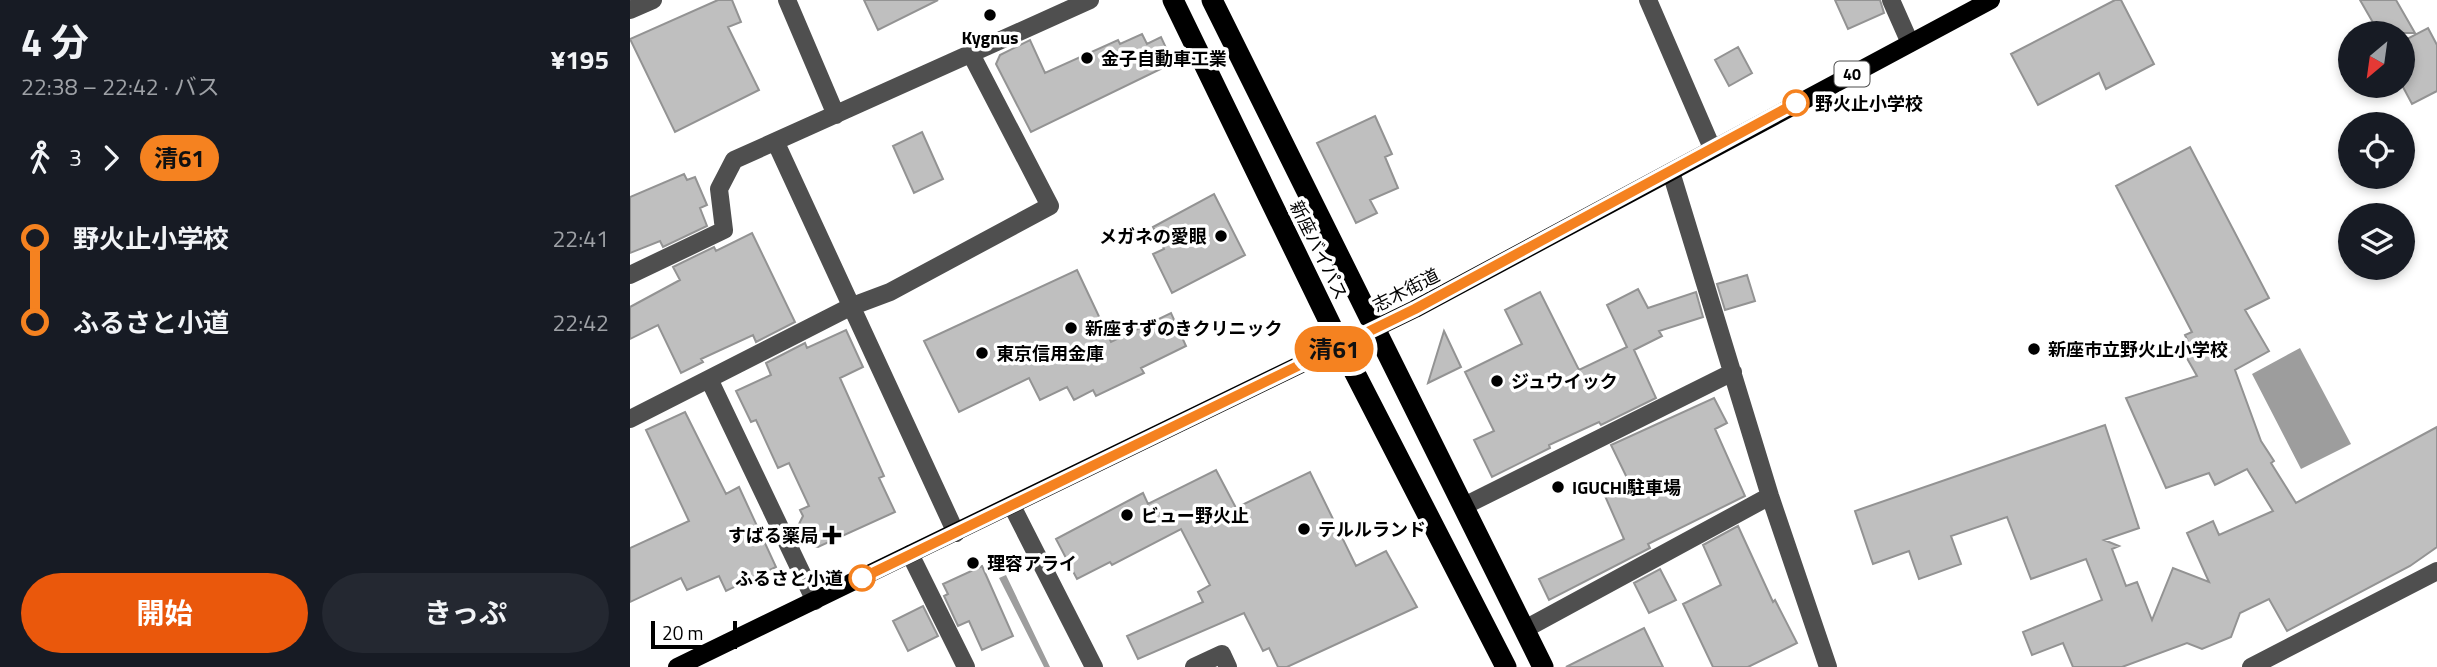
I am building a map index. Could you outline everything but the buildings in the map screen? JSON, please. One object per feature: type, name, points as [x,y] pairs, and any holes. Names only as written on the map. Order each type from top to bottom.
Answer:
[{"type":"highway","name":"新座バイパス","points":[[1173,0],[1340,346],[1506,667]]},
{"type":"highway","name":"新座バイパス","points":[[1212,0],[1544,667]]},
{"type":"main road","name":"志木街道","points":[[677,667],[1376,328],[1991,0]]},
{"type":"street","points":[[630,10],[653,0]]},
{"type":"street","points":[[787,0],[836,115]]},
{"type":"street","points":[[630,275],[724,230],[719,189],[734,160],[972,56],[1090,0]]},
{"type":"street","points":[[1648,0],[1712,148]]},
{"type":"street","points":[[1891,0],[1910,43]]},
{"type":"street","points":[[630,419],[850,307],[890,292],[1050,206],[972,56]]},
{"type":"street","points":[[776,143],[956,533]]},
{"type":"street","points":[[1671,172],[1770,496],[1828,667]]},
{"type":"street","points":[[1464,506],[1733,372]]},
{"type":"street","points":[[709,379],[815,601]]},
{"type":"street","points":[[1525,629],[1770,496]]},
{"type":"street","points":[[1012,506],[1094,667]]},
{"type":"street","points":[[910,554],[966,667]]},
{"type":"street","points":[[2251,667],[2437,571]]},
{"type":"street","points":[[1194,667],[1222,654],[1228,667]]},
{"type":"shaded area","points":[[2300,348],[2351,444],[2301,469],[2252,374]]},
{"type":"shaded area","points":[[1006,575],[1050,667],[1044,667],[999,578]]},
{"type":"bus line","name":"清61","points":[[862,578],[1415,309],[1796,103]]},
{"type":"place","name":"Kygnus","points":[[990,15]]},
{"type":"place","name":"金子自動車工業","points":[[1087,58]]},
{"type":"place","name":"野火止小学校","points":[[1796,103]]},
{"type":"place","name":"メガネの愛眼","points":[[1221,236]]},
{"type":"place","name":"新座すずのきクリニック","points":[[1071,328]]},
{"type":"place","name":"新座市立野火止小学校","points":[[2034,349]]},
{"type":"place","name":"東京信用金庫","points":[[982,353]]},
{"type":"place","name":"ジュウイック","points":[[1497,381]]},
{"type":"place","name":"IGUCHI駐車場","points":[[1558,487]]},
{"type":"place","name":"ビュー野火止","points":[[1127,515]]},
{"type":"place","name":"テルルランド","points":[[1304,529]]},
{"type":"place","name":"すばる薬局","points":[[832,535]]},
{"type":"place","name":"理容アライ","points":[[973,563]]},
{"type":"place","name":"ふるさと小道","points":[[862,578]]}]
